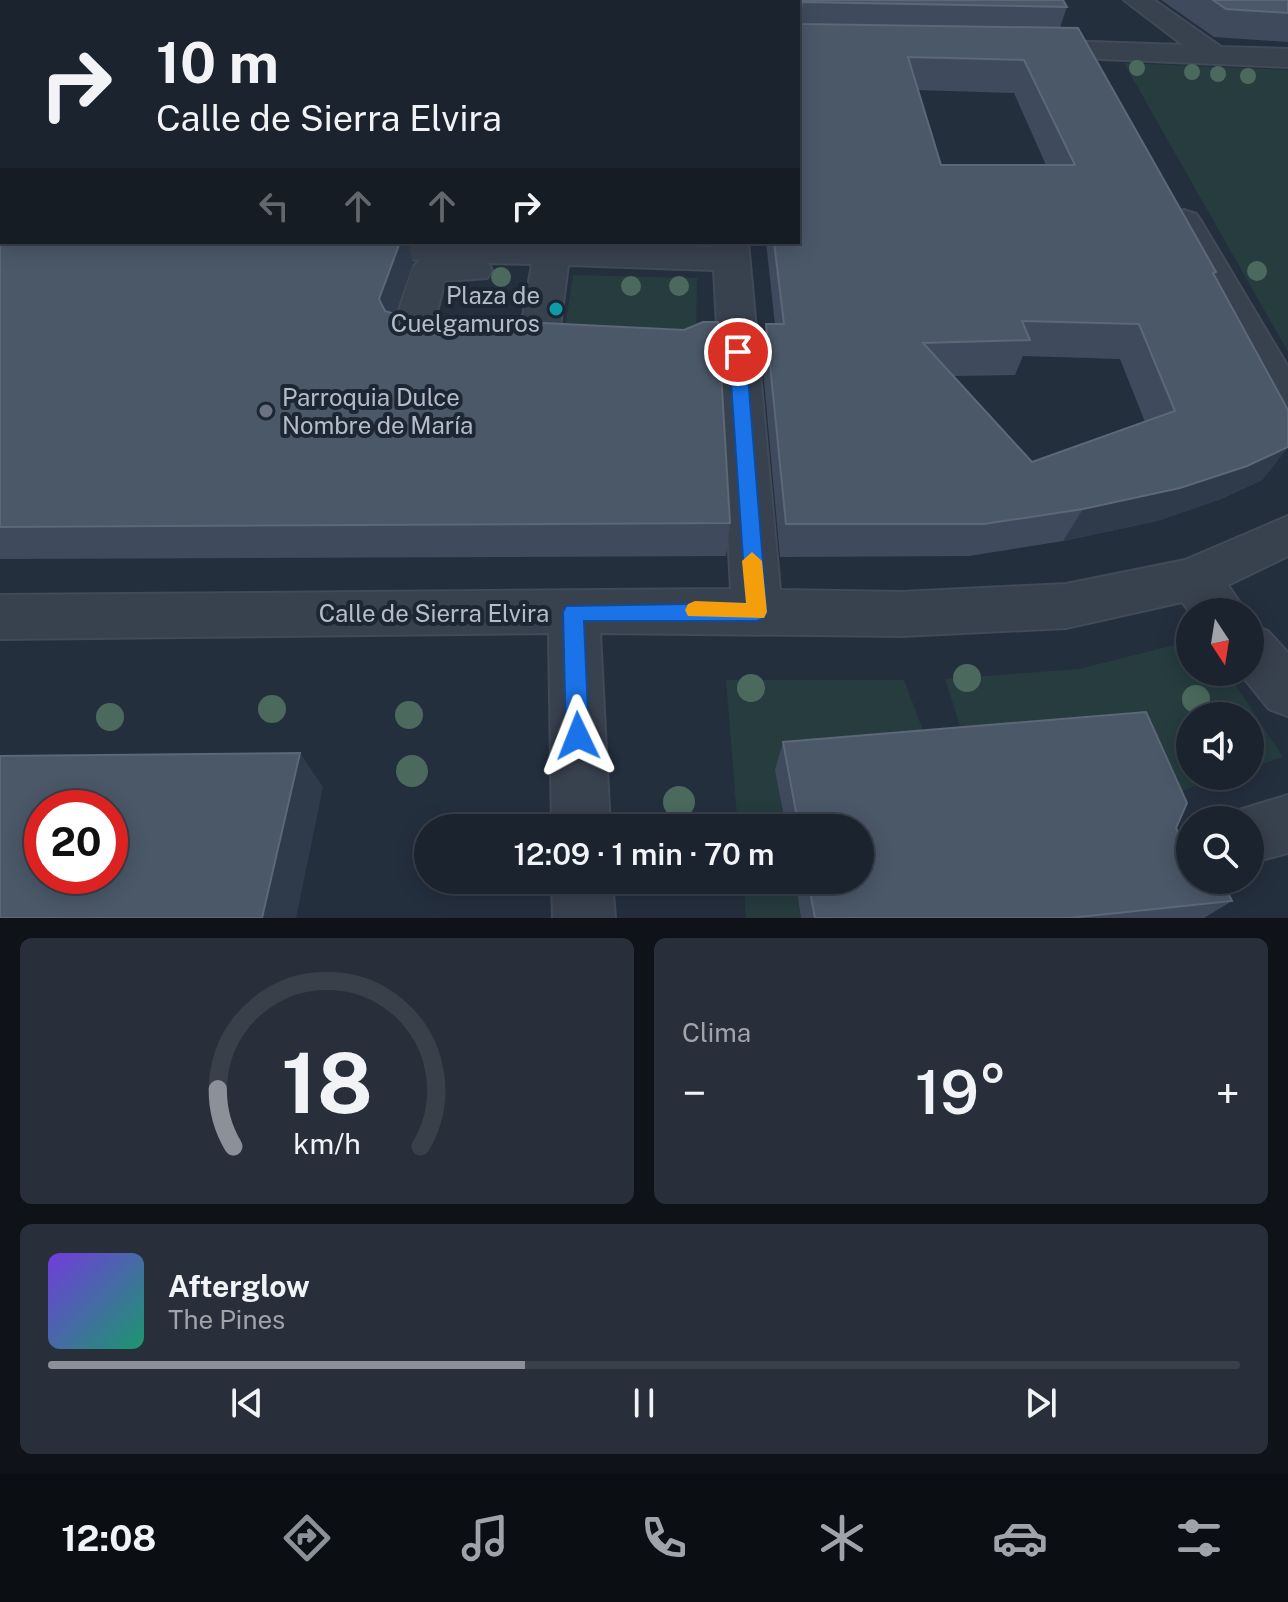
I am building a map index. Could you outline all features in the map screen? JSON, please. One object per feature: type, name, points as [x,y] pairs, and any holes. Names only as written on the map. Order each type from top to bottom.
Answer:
[{"type":"street","points":[[1137,0],[1213,54]]},
{"type":"street","points":[[1010,48],[1288,58]]},
{"type":"street","points":[[1086,49],[1108,87]]},
{"type":"street","points":[[1170,196],[1288,403]]},
{"type":"street","points":[[344,245],[550,264]]},
{"type":"street","points":[[611,344],[411,335],[430,269],[550,264],[731,250],[757,612]]},
{"type":"street","points":[[512,339],[550,264]]},
{"type":"street","name":"Calle de Sierra Elvira","points":[[0,617],[574,612],[902,614],[1066,606],[1206,595],[1288,535]]},
{"type":"street","points":[[574,612],[581,814]]},
{"type":"street","points":[[1264,664],[1288,692]]},
{"type":"street","points":[[1264,830],[1288,824]]},
{"type":"street","points":[[583,894],[584,918]]},
{"type":"green space","points":[[1124,63],[1288,70],[1288,352]]},
{"type":"green space","points":[[573,275],[697,278],[696,338],[564,334]]},
{"type":"green space","points":[[1176,645],[1176,686],[1236,686],[1247,702],[1176,702],[1176,790],[1184,790],[1145,803],[969,754],[945,679],[1079,669]]},
{"type":"green space","points":[[726,680],[904,680],[933,757],[776,771],[784,814],[737,814]]},
{"type":"green space","points":[[1264,728],[1283,757],[1264,763]]},
{"type":"green space","points":[[744,894],[797,894],[801,918],[746,918]]},
{"type":"building","points":[[800,0],[1063,0],[1067,7],[802,2],[800,15]]},
{"type":"building","points":[[1213,0],[1288,0],[1288,13],[1226,9]]},
{"type":"building","points":[[800,22],[1078,28],[1216,272],[1213,273],[1288,410],[1288,447],[1247,466],[1180,488],[1083,509],[984,524],[786,524],[766,324],[784,324],[774,244],[800,244]],"holes":[[[908,57],[1024,60],[1075,165],[941,165]],[[1022,321],[1139,324],[1175,411],[1032,462],[923,343],[1030,340]]]},
{"type":"building","points":[[0,244],[399,244],[379,299],[385,311],[401,316],[684,330],[703,322],[718,322],[730,523],[0,527]]},
{"type":"building","points":[[1146,712],[1176,779],[1176,790],[1181,790],[1187,803],[1186,806],[1176,806],[1176,894],[1229,894],[1232,901],[1069,918],[815,918],[811,894],[874,894],[874,814],[796,814],[783,742]]},
{"type":"building","points":[[300,753],[262,918],[0,918],[0,756]]},
{"type":"slow traffic","points":[[695,610],[757,612],[752,561]]},
{"type":"place","name":"Plaza de Cuelgamuros","points":[[556,309]]},
{"type":"place","name":"Parroquia Dulce Nombre de María","points":[[266,411]]},
{"type":"route","points":[[578,736],[574,612],[757,612],[738,352]]}]
